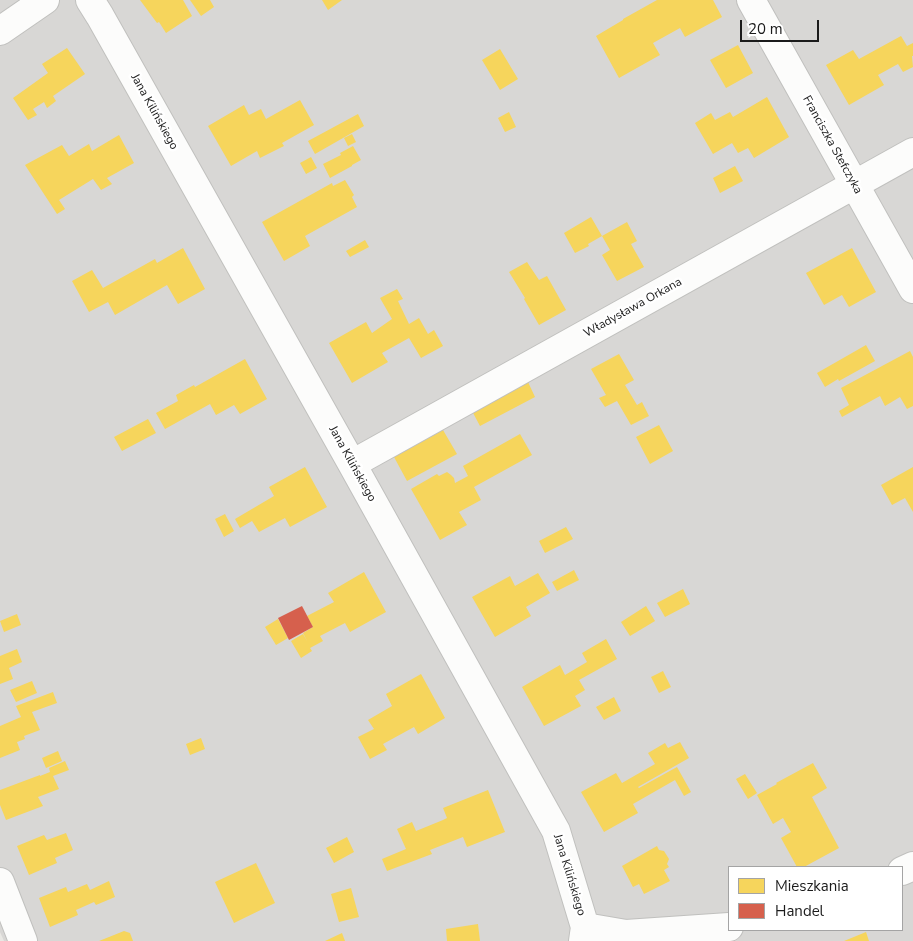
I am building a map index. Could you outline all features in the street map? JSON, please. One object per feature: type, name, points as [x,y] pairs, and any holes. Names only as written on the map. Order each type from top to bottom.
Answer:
[{"type":"street","points":[[0,31],[46,0]]},
{"type":"street","name":"Jana Kilińskiego","points":[[90,0],[352,464],[556,831],[584,934]]},
{"type":"street","name":"Franciszka Stefczyka","points":[[751,0],[913,289]]},
{"type":"street","name":"Władysława Orkana","points":[[352,464],[913,152]]},
{"type":"street","points":[[0,882],[23,941]]},
{"type":"street","points":[[584,934],[626,934],[728,927]]},
{"type":"shaded area","points":[[0,0],[913,0],[913,941],[4,941],[0,932]]},
{"type":"building: Mieszkania","points":[[140,0],[183,0],[192,16],[166,33]]},
{"type":"building: Mieszkania","points":[[190,0],[210,0],[214,7],[201,16]]},
{"type":"building: Mieszkania","points":[[322,0],[342,0],[328,10]]},
{"type":"building: Mieszkania","points":[[657,0],[713,0],[722,17],[685,37],[680,28],[653,43],[660,55],[619,78],[596,36]]},
{"type":"building: Mieszkania","points":[[901,36],[907,46],[913,43],[913,67],[903,72],[898,64],[878,75],[884,85],[849,105],[826,65],[853,50],[859,59]]},
{"type":"building: Mieszkania","points":[[738,45],[753,73],[726,88],[710,60]]},
{"type":"building: Mieszkania","points":[[67,48],[85,74],[53,96],[56,101],[47,108],[44,102],[33,109],[37,115],[28,120],[13,98],[48,73],[42,64]]},
{"type":"building: Mieszkania","points":[[500,49],[518,79],[500,90],[482,60]]},
{"type":"building: Mieszkania","points":[[767,97],[789,137],[754,158],[748,148],[738,153],[732,143],[713,154],[695,123],[711,113],[715,120],[730,112],[733,117]]},
{"type":"building: Mieszkania","points":[[300,100],[314,125],[282,143],[284,146],[260,158],[257,151],[231,166],[208,126],[244,105],[249,115],[261,109],[266,119]]},
{"type":"building: Mieszkania","points":[[509,112],[516,127],[505,132],[498,118]]},
{"type":"building: Mieszkania","points":[[358,114],[364,126],[315,154],[308,141]]},
{"type":"building: Mieszkania","points":[[352,134],[356,142],[348,146],[344,138]]},
{"type":"building: Mieszkania","points":[[119,135],[134,163],[107,178],[112,184],[101,190],[93,179],[59,200],[65,209],[57,214],[25,165],[62,145],[69,156],[89,144],[92,151]]},
{"type":"building: Mieszkania","points":[[353,146],[361,160],[330,178],[323,164],[341,155],[340,153]]},
{"type":"building: Mieszkania","points":[[311,157],[317,168],[306,174],[300,163]]},
{"type":"building: Mieszkania","points":[[735,166],[743,181],[720,193],[713,178]]},
{"type":"building: Mieszkania","points":[[345,180],[354,195],[352,197],[357,207],[305,236],[310,246],[284,261],[262,222],[332,183],[333,186]]},
{"type":"building: Mieszkania","points":[[591,217],[602,236],[588,244],[589,246],[575,253],[564,233]]},
{"type":"building: Mieszkania","points":[[627,222],[637,241],[631,244],[644,267],[617,281],[602,255],[610,250],[602,236]]},
{"type":"building: Mieszkania","points":[[365,240],[369,247],[350,257],[346,251]]},
{"type":"building: Mieszkania","points":[[183,248],[205,289],[178,304],[167,285],[115,315],[108,302],[89,312],[72,281],[92,270],[103,288],[155,259],[157,263]]},
{"type":"building: Mieszkania","points":[[852,248],[876,292],[849,307],[842,295],[824,305],[806,273]]},
{"type":"building: Mieszkania","points":[[527,262],[539,280],[547,276],[566,310],[539,325],[509,272]]},
{"type":"building: Mieszkania","points":[[397,289],[403,299],[398,301],[409,324],[419,318],[428,334],[434,330],[443,346],[421,358],[409,338],[382,353],[388,362],[352,383],[329,343],[366,322],[372,333],[392,319],[380,298]]},
{"type":"building: Mieszkania","points":[[866,345],[875,361],[825,387],[817,373]]},
{"type":"building: Mieszkania","points":[[910,351],[913,357],[913,406],[907,409],[900,397],[885,406],[880,396],[842,417],[839,411],[849,405],[841,388]]},
{"type":"building: Mieszkania","points":[[619,354],[634,380],[625,385],[637,405],[642,402],[649,416],[631,425],[617,401],[605,407],[599,398],[606,395],[591,369]]},
{"type":"building: Mieszkania","points":[[245,359],[267,399],[240,414],[234,405],[216,415],[210,404],[165,429],[156,413],[178,401],[176,395],[194,385],[195,387]]},
{"type":"building: Mieszkania","points":[[528,382],[535,397],[480,426],[472,411]]},
{"type":"building: Mieszkania","points":[[148,419],[156,433],[122,451],[114,437]]},
{"type":"building: Mieszkania","points":[[659,425],[673,451],[650,464],[636,437]]},
{"type":"building: Mieszkania","points":[[443,430],[457,454],[407,481],[394,457]]},
{"type":"building: Mieszkania","points":[[520,434],[532,455],[474,487],[481,500],[459,512],[467,525],[440,540],[411,489],[437,474],[439,476],[447,472],[454,478],[455,483],[468,476],[463,466]]},
{"type":"building: Mieszkania","points":[[305,467],[327,507],[290,527],[285,518],[259,532],[252,521],[240,528],[235,519],[274,496],[269,487]]},
{"type":"building: Mieszkania","points":[[913,467],[913,512],[905,498],[892,505],[881,485]]},
{"type":"building: Mieszkania","points":[[225,514],[234,531],[224,537],[215,519]]},
{"type":"building: Mieszkania","points":[[566,527],[573,539],[545,553],[539,541]]},
{"type":"building: Mieszkania","points":[[574,570],[579,580],[557,591],[552,582]]},
{"type":"building: Mieszkania","points":[[364,572],[386,612],[350,632],[345,623],[320,636],[323,641],[310,648],[312,651],[301,658],[291,641],[303,634],[307,641],[303,633],[313,627],[307,616],[334,602],[328,593]]},
{"type":"building: Mieszkania","points":[[538,573],[550,593],[526,607],[531,616],[495,637],[472,597],[510,576],[515,586]]},
{"type":"building: Mieszkania","points":[[683,589],[690,604],[665,617],[657,603]]},
{"type":"building: Mieszkania","points":[[646,606],[655,621],[630,636],[621,622]]},
{"type":"building: Mieszkania","points":[[17,614],[21,625],[4,632],[0,621]]},
{"type":"building: Mieszkania","points":[[278,619],[288,638],[276,645],[265,627]]},
{"type":"building: Mieszkania","points":[[606,639],[617,659],[579,680],[585,690],[575,696],[581,706],[544,726],[522,687],[560,665],[565,675],[587,662],[582,653]]},
{"type":"building: Mieszkania","points":[[17,649],[22,662],[9,668],[13,679],[0,684],[0,656]]},
{"type":"building: Mieszkania","points":[[663,671],[671,687],[659,693],[651,677]]},
{"type":"building: Mieszkania","points":[[421,674],[445,718],[418,734],[414,727],[383,744],[387,750],[370,759],[358,737],[374,729],[368,720],[392,706],[386,694]]},
{"type":"building: Mieszkania","points":[[32,681],[37,693],[16,702],[10,690]]},
{"type":"building: Mieszkania","points":[[53,692],[57,703],[32,712],[40,730],[24,736],[25,739],[17,742],[20,750],[0,758],[0,726],[21,717],[16,706]]},
{"type":"building: Mieszkania","points":[[614,697],[621,711],[604,720],[596,707]]},
{"type":"building: Mieszkania","points":[[201,738],[205,749],[190,755],[186,744]]},
{"type":"building: Mieszkania","points":[[680,742],[689,758],[638,787],[677,767],[691,792],[684,796],[675,780],[633,804],[638,813],[604,832],[581,792],[616,773],[622,783],[655,764],[648,753],[665,743],[668,748]]},
{"type":"building: Mieszkania","points":[[58,751],[62,761],[46,768],[42,758]]},
{"type":"building: Mieszkania","points":[[65,761],[69,770],[53,776],[59,789],[38,797],[43,806],[6,820],[0,805],[0,790],[50,772],[49,768]]},
{"type":"building: Mieszkania","points":[[813,763],[827,788],[812,797],[839,848],[806,866],[796,866],[781,838],[791,832],[783,818],[773,824],[757,795]]},
{"type":"building: Mieszkania","points":[[745,774],[757,793],[748,799],[736,779]]},
{"type":"building: Mieszkania","points":[[488,790],[505,832],[467,847],[463,837],[430,850],[432,854],[387,871],[382,859],[406,849],[397,829],[412,822],[416,831],[443,820],[447,818],[443,808]]},
{"type":"building: Mieszkania","points":[[66,833],[73,850],[55,858],[57,863],[29,875],[17,846],[44,835],[47,840]]},
{"type":"building: Mieszkania","points":[[347,837],[354,852],[334,863],[326,848]]},
{"type":"building: Mieszkania","points":[[657,846],[659,850],[664,851],[669,859],[667,864],[669,867],[664,870],[670,881],[644,894],[639,884],[633,887],[622,866]]},
{"type":"building: Mieszkania","points":[[256,863],[275,903],[234,923],[215,882]]},
{"type":"building: Mieszkania","points":[[109,881],[115,897],[96,905],[94,902],[76,910],[78,915],[50,927],[39,898],[66,887],[68,892],[87,884],[90,890]]},
{"type":"building: Mieszkania","points":[[351,888],[359,917],[339,922],[331,894]]},
{"type":"building: Mieszkania","points":[[478,924],[480,941],[447,941],[446,929]]},
{"type":"building: Mieszkania","points":[[124,931],[130,933],[133,941],[99,941]]},
{"type":"building: Mieszkania","points":[[866,932],[869,941],[844,941]]},
{"type":"building: Mieszkania","points":[[342,933],[345,941],[325,941]]},
{"type":"building: Handel","points":[[302,606],[313,627],[289,640],[278,618]]}]
